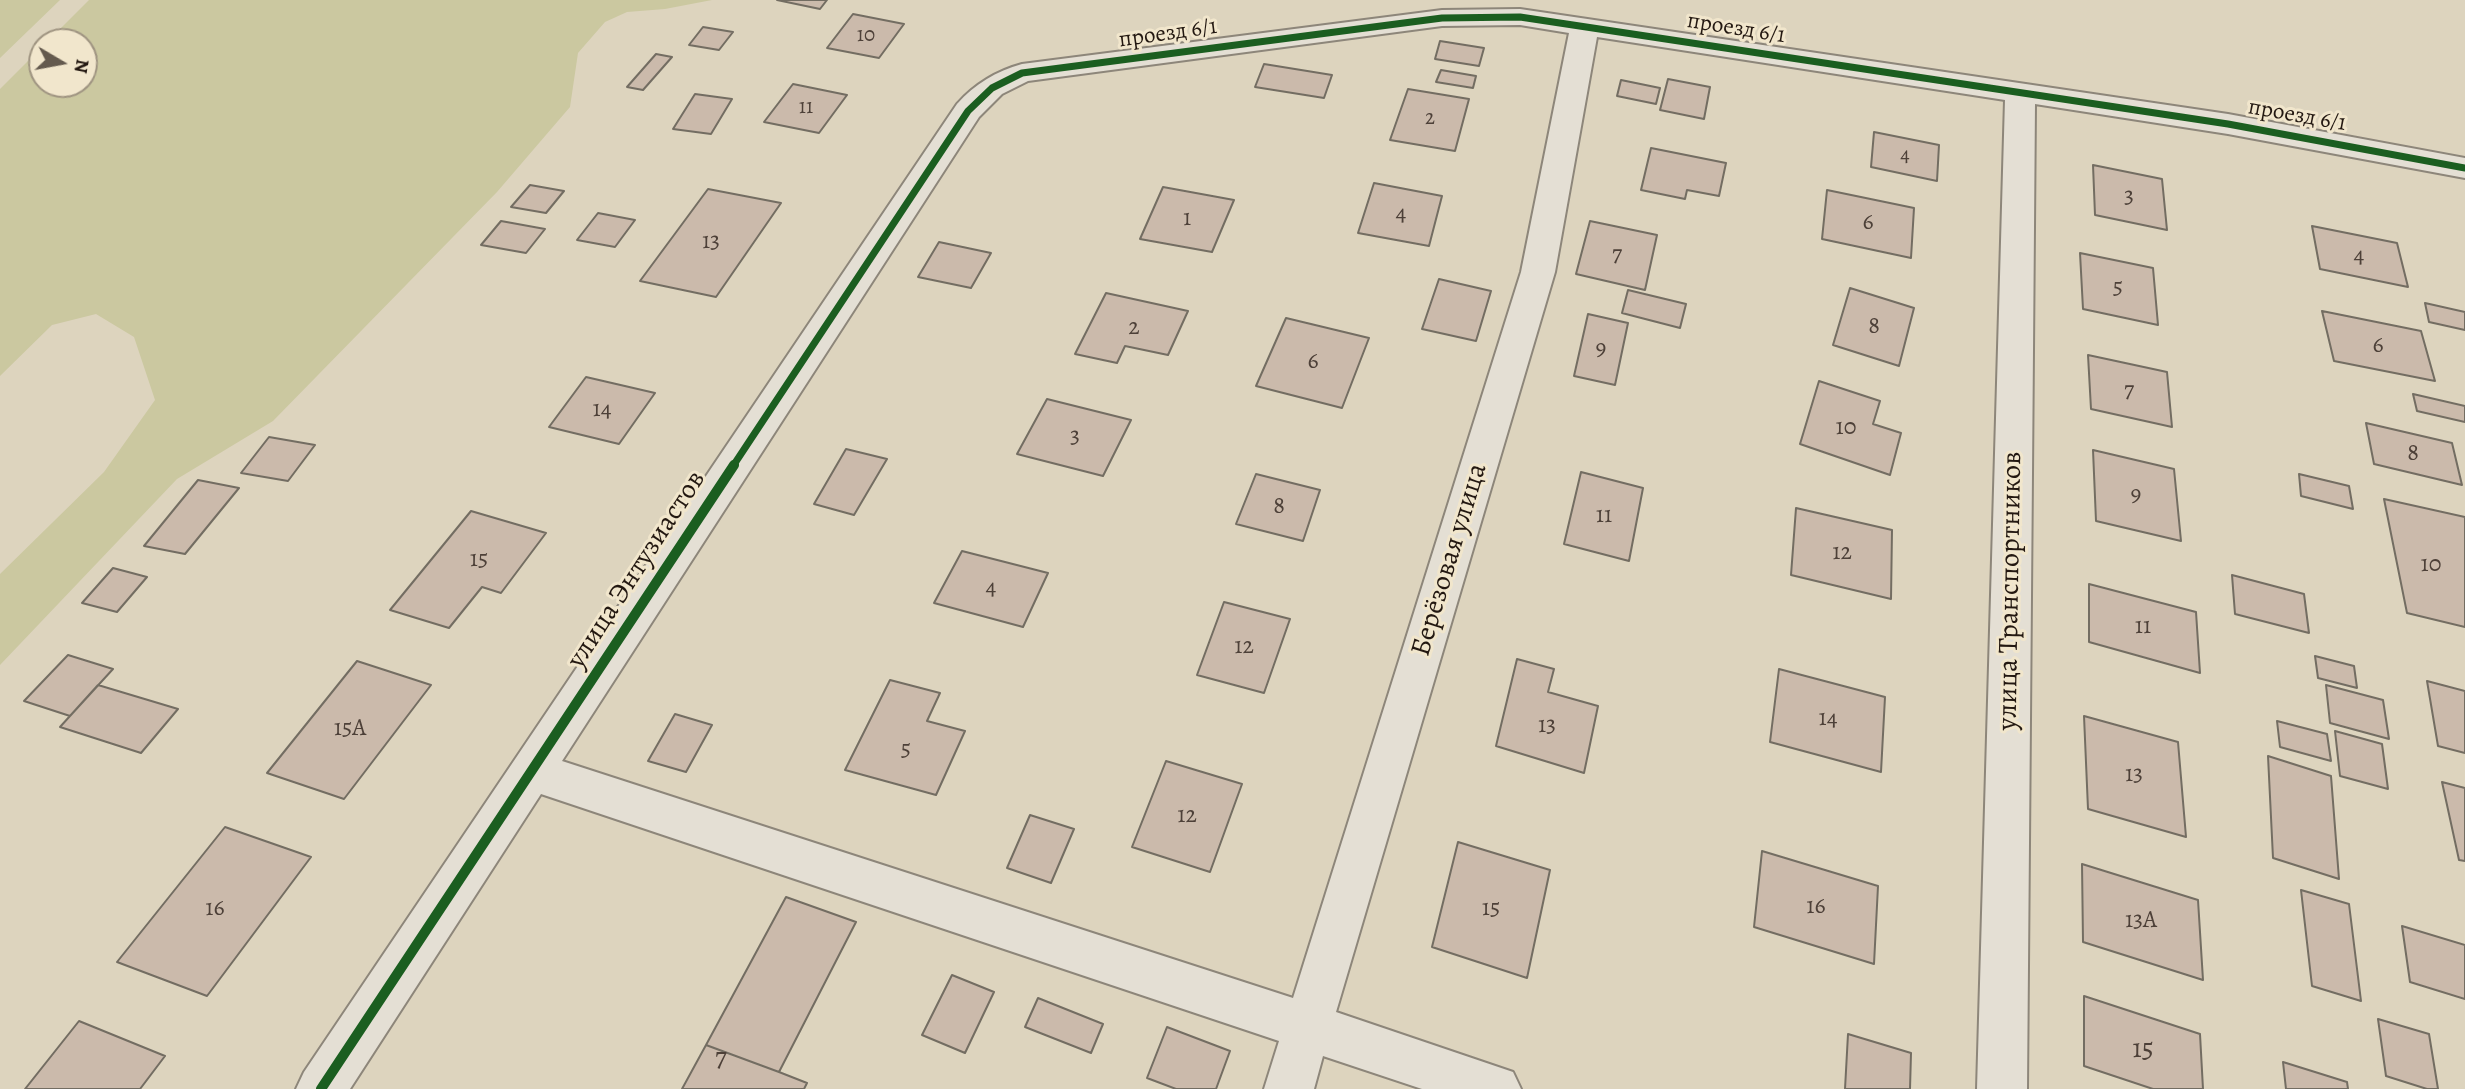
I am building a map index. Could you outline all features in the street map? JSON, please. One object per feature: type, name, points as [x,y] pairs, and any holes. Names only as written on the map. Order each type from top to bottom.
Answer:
[{"type":"street","name":"проезд 6/1","points":[[999,82],[1022,72],[1398,23],[1520,17],[2228,124],[2465,167]]},
{"type":"street","name":"Берёзовая улица","points":[[1289,1089],[1538,272],[1585,25]]},
{"type":"street","name":"улица Энтузиастов","points":[[321,1089],[968,111],[981,95],[999,82]]},
{"type":"street","name":"улица Транспортников","points":[[2002,1089],[2020,93]]},
{"type":"street","points":[[531,771],[1496,1089]]},
{"type":"shaded area","points":[[0,0],[60,0],[28,28],[0,58]]},
{"type":"shaded area","points":[[89,0],[712,0],[665,9],[627,12],[605,22],[578,53],[570,107],[497,192],[273,421],[177,479],[0,665],[0,574],[104,472],[155,400],[134,337],[96,314],[52,325],[0,376],[0,89],[28,61],[28,98],[98,98],[98,28],[61,28]]},
{"type":"building","points":[[777,0],[827,0],[820,9]]},
{"type":"building","points":[[853,14],[904,24],[879,58],[827,48]]},
{"type":"building","points":[[703,27],[733,32],[719,50],[689,45]]},
{"type":"building","points":[[1440,41],[1484,48],[1479,66],[1435,59]]},
{"type":"building","points":[[656,54],[672,57],[643,90],[627,87]]},
{"type":"building","points":[[1264,64],[1332,75],[1324,98],[1255,87]]},
{"type":"building","points":[[1441,70],[1476,76],[1473,88],[1436,82]]},
{"type":"building","points":[[1668,79],[1710,87],[1704,119],[1660,110]]},
{"type":"building","points":[[1621,80],[1660,88],[1656,104],[1617,96]]},
{"type":"building","points":[[793,84],[847,95],[819,133],[764,122]]},
{"type":"building","points":[[1408,89],[1469,99],[1455,151],[1390,140]]},
{"type":"building","points":[[695,94],[732,99],[711,134],[673,129]]},
{"type":"building","points":[[1874,132],[1939,145],[1937,181],[1871,167]]},
{"type":"building","points":[[1651,148],[1726,163],[1719,196],[1687,190],[1685,199],[1641,190]]},
{"type":"building","points":[[2093,165],[2162,179],[2167,230],[2095,215]]},
{"type":"building","points":[[1374,183],[1442,196],[1429,246],[1358,233]]},
{"type":"building","points":[[530,185],[564,191],[546,213],[511,207]]},
{"type":"building","points":[[1163,187],[1234,200],[1212,252],[1140,239]]},
{"type":"building","points":[[708,189],[781,203],[716,297],[640,281]]},
{"type":"building","points":[[1827,190],[1914,208],[1911,258],[1822,239]]},
{"type":"building","points":[[598,213],[635,220],[615,247],[577,240]]},
{"type":"building","points":[[501,221],[545,229],[526,253],[481,245]]},
{"type":"building","points":[[1590,221],[1657,235],[1645,290],[1576,274]]},
{"type":"building","points":[[2312,226],[2397,243],[2408,287],[2320,269]]},
{"type":"building","points":[[939,242],[991,253],[971,288],[918,277]]},
{"type":"building","points":[[2080,253],[2153,268],[2158,325],[2083,309]]},
{"type":"building","points":[[1439,279],[1491,291],[1476,341],[1422,329]]},
{"type":"building","points":[[1850,288],[1914,308],[1899,366],[1833,345]]},
{"type":"building","points":[[1628,290],[1686,304],[1680,328],[1622,313]]},
{"type":"building","points":[[1106,293],[1188,311],[1168,355],[1125,346],[1117,363],[1075,354]]},
{"type":"building","points":[[2425,303],[2465,312],[2465,330],[2429,322]]},
{"type":"building","points":[[2322,311],[2421,331],[2435,381],[2334,361]]},
{"type":"building","points":[[1588,314],[1628,323],[1615,385],[1574,376]]},
{"type":"building","points":[[1286,318],[1369,338],[1342,408],[1256,386]]},
{"type":"building","points":[[2088,355],[2167,372],[2172,427],[2091,409]]},
{"type":"building","points":[[586,377],[655,393],[619,444],[549,427]]},
{"type":"building","points":[[1819,381],[1880,401],[1873,424],[1901,433],[1890,475],[1800,444]]},
{"type":"building","points":[[2413,394],[2465,406],[2465,422],[2417,411]]},
{"type":"building","points":[[1047,399],[1131,420],[1103,476],[1017,454]]},
{"type":"building","points":[[2366,423],[2452,443],[2462,485],[2374,464]]},
{"type":"building","points":[[269,437],[315,445],[288,481],[241,473]]},
{"type":"building","points":[[846,449],[887,459],[854,515],[814,504]]},
{"type":"building","points":[[2093,450],[2174,469],[2181,541],[2096,521]]},
{"type":"building","points":[[1581,472],[1643,488],[1629,561],[1564,544]]},
{"type":"building","points":[[1256,474],[1320,490],[1303,541],[1236,524]]},
{"type":"building","points":[[2299,474],[2349,486],[2353,509],[2301,496]]},
{"type":"building","points":[[198,480],[239,488],[185,554],[144,546]]},
{"type":"building","points":[[2384,499],[2465,517],[2465,627],[2407,613]]},
{"type":"building","points":[[1796,508],[1892,530],[1891,599],[1791,575]]},
{"type":"building","points":[[471,511],[546,533],[501,593],[482,587],[449,628],[390,610]]},
{"type":"building","points":[[962,551],[1048,573],[1023,627],[934,603]]},
{"type":"building","points":[[113,568],[147,577],[117,612],[82,603]]},
{"type":"building","points":[[2232,575],[2304,594],[2309,633],[2235,614]]},
{"type":"building","points":[[2089,584],[2196,612],[2200,673],[2089,642]]},
{"type":"building","points":[[1224,602],[1290,619],[1264,693],[1197,675]]},
{"type":"building","points":[[68,655],[113,669],[70,716],[24,701]]},
{"type":"building","points":[[2315,656],[2354,666],[2357,688],[2318,678]]},
{"type":"building","points":[[1517,659],[1554,669],[1548,692],[1598,706],[1584,773],[1496,746]]},
{"type":"building","points":[[357,661],[431,685],[344,799],[267,773]]},
{"type":"building","points":[[1779,669],[1885,697],[1881,772],[1770,742]]},
{"type":"building","points":[[890,680],[940,693],[927,721],[965,731],[936,795],[845,770]]},
{"type":"building","points":[[2427,681],[2465,691],[2465,753],[2438,746]]},
{"type":"building","points":[[98,685],[178,709],[141,753],[60,727]]},
{"type":"building","points":[[2326,685],[2383,700],[2389,739],[2330,723]]},
{"type":"building","points":[[675,714],[712,725],[686,772],[648,761]]},
{"type":"building","points":[[2084,716],[2178,742],[2186,837],[2088,809]]},
{"type":"building","points":[[2277,721],[2327,734],[2331,761],[2280,747]]},
{"type":"building","points":[[2335,731],[2382,744],[2388,789],[2340,776]]},
{"type":"building","points":[[2268,756],[2331,776],[2339,879],[2273,858]]},
{"type":"building","points":[[1166,761],[1242,784],[1210,872],[1132,847]]},
{"type":"building","points":[[2442,782],[2465,788],[2465,861],[2459,860]]},
{"type":"building","points":[[1030,815],[1074,829],[1051,883],[1007,868]]},
{"type":"building","points":[[225,827],[311,857],[207,996],[117,962]]},
{"type":"building","points":[[1458,842],[1550,870],[1527,978],[1432,947]]},
{"type":"building","points":[[1762,851],[1878,886],[1874,964],[1754,927]]},
{"type":"building","points":[[2082,864],[2198,900],[2203,980],[2083,942]]},
{"type":"building","points":[[2301,890],[2349,904],[2361,1001],[2312,986]]},
{"type":"building","points":[[786,897],[856,922],[779,1072],[706,1045]]},
{"type":"building","points":[[2402,926],[2465,945],[2465,999],[2410,982]]},
{"type":"building","points":[[952,975],[994,992],[965,1053],[922,1035]]},
{"type":"building","points":[[2084,996],[2200,1034],[2203,1089],[2153,1089],[2084,1066]]},
{"type":"building","points":[[1038,998],[1103,1024],[1091,1053],[1025,1027]]},
{"type":"building","points":[[2378,1019],[2429,1034],[2438,1089],[2427,1089],[2386,1076]]},
{"type":"building","points":[[79,1021],[165,1056],[140,1089],[25,1089]]},
{"type":"building","points":[[1167,1027],[1230,1051],[1216,1089],[1176,1089],[1147,1078]]},
{"type":"building","points":[[1848,1034],[1911,1053],[1910,1089],[1845,1089]]},
{"type":"building","points":[[706,1045],[807,1083],[804,1089],[682,1089]]},
{"type":"building","points":[[2283,1062],[2347,1082],[2348,1089],[2286,1089]]},
{"type":"cycle path","points":[[321,1089],[968,111],[986,93],[1014,76],[1398,23],[1442,18],[1520,17],[2228,124],[2465,168]]}]
